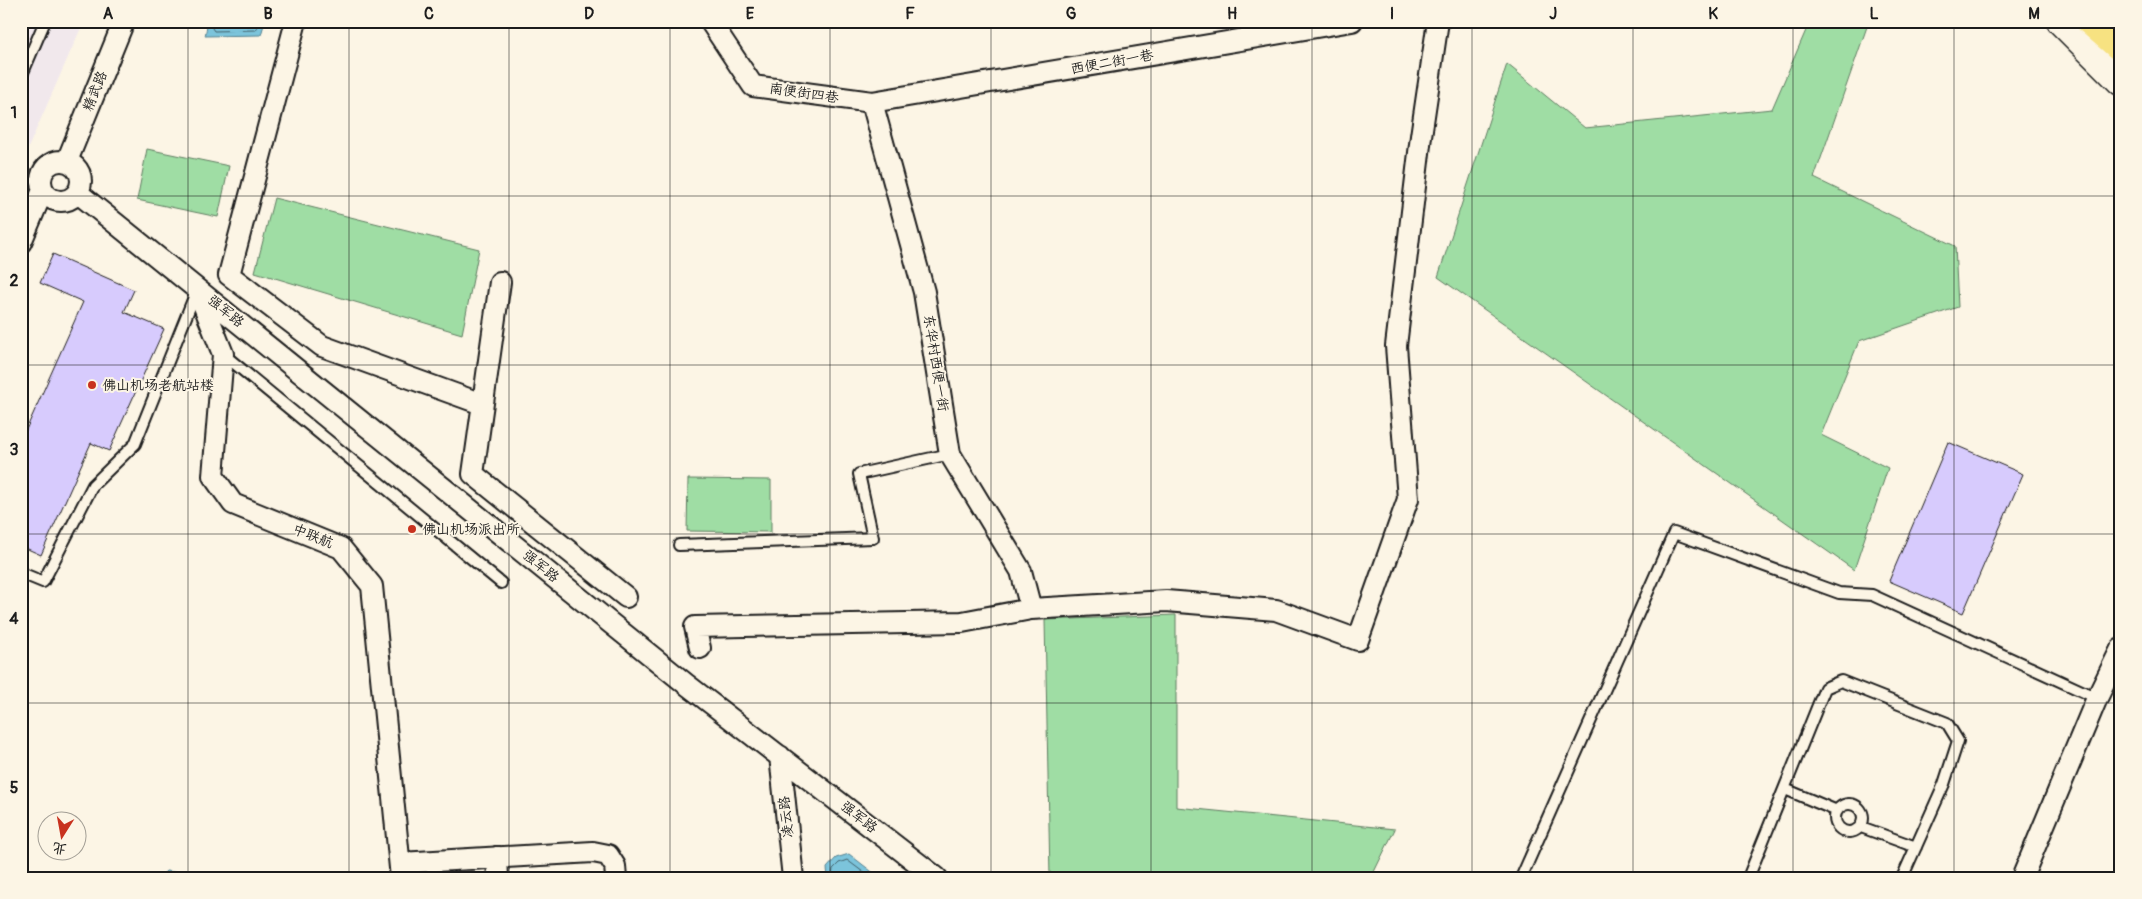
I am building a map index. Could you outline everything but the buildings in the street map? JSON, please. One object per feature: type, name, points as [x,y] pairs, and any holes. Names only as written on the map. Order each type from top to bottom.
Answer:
[{"type":"main road","points":[[2090,21],[2121,48]]},
{"type":"street","name":"精武路","points":[[67,161],[124,21]]},
{"type":"street","points":[[296,21],[229,275],[322,346],[482,404]]},
{"type":"street","name":"南便街四巷","points":[[710,21],[754,86],[872,102]]},
{"type":"street","name":"西便二街一巷","points":[[872,102],[1352,21]]},
{"type":"street","points":[[700,648],[695,627],[962,622],[1030,609],[1166,601],[1276,610],[1358,640],[1408,498],[1396,346],[1420,146],[1438,21]]},
{"type":"street","points":[[2061,21],[2121,82]]},
{"type":"street","name":"东华村西便一街","points":[[872,102],[924,292],[950,454],[1021,571],[1030,609]]},
{"type":"street","points":[[21,242],[43,190],[42,177],[48,165],[67,161],[80,174],[82,180],[78,193],[67,200],[53,199],[43,190]]},
{"type":"street","name":"强军路","points":[[78,193],[686,684],[937,878]]},
{"type":"street","points":[[500,282],[473,474],[626,597]]},
{"type":"street","name":"中联航","points":[[198,289],[223,354],[213,476],[233,504],[340,548],[372,586],[401,870]]},
{"type":"street","points":[[2022,878],[2097,698],[2121,649]]},
{"type":"street","name":"凌云路","points":[[780,756],[793,878]]},
{"type":"street","points":[[401,870],[497,857],[593,852],[608,855],[615,866],[616,878]]},
{"type":"street","points":[[497,857],[498,878]]},
{"type":"lane","points":[[21,77],[45,21]]},
{"type":"lane","points":[[21,573],[43,582],[94,485],[135,444],[198,289]]},
{"type":"lane","points":[[223,354],[501,583]]},
{"type":"lane","points":[[680,545],[873,538],[859,474],[950,454]]},
{"type":"lane","points":[[1520,878],[1674,533],[1839,593],[1872,595],[2097,698]]},
{"type":"lane","points":[[1748,878],[1825,688],[1841,681],[1947,723],[1958,741],[1944,784],[1902,878]]},
{"type":"lane","points":[[1784,788],[1837,811]]},
{"type":"lane","points":[[1861,827],[1864,818],[1857,806],[1848,804],[1840,807],[1835,820],[1839,828],[1848,832],[1861,827],[1916,847]]},
{"type":"shaded area","points":[[21,21],[84,21],[21,164]]},
{"type":"green space","points":[[1810,21],[1869,21],[1814,178],[1955,246],[1958,307],[1859,341],[1821,435],[1888,468],[1854,570],[1438,277],[1507,64],[1585,128],[1772,109]]},
{"type":"green space","points":[[147,149],[229,166],[218,217],[137,200]]},
{"type":"green space","points":[[274,198],[479,249],[462,334],[255,272]]},
{"type":"green space","points":[[688,479],[771,480],[771,532],[687,531]]},
{"type":"green space","points":[[1176,615],[1176,807],[1395,829],[1371,878],[1050,878],[1045,620]]},
{"type":"water","points":[[208,21],[265,21],[261,35],[205,36]]},
{"type":"water","points":[[849,854],[880,878],[828,878],[827,868],[836,858]]},
{"type":"water","points":[[166,871],[206,877],[209,878],[159,878]]},
{"type":"place","name":"佛山机场老航站楼","points":[[92,385]]},
{"type":"place","name":"佛山机场派出所","points":[[412,529]]}]
